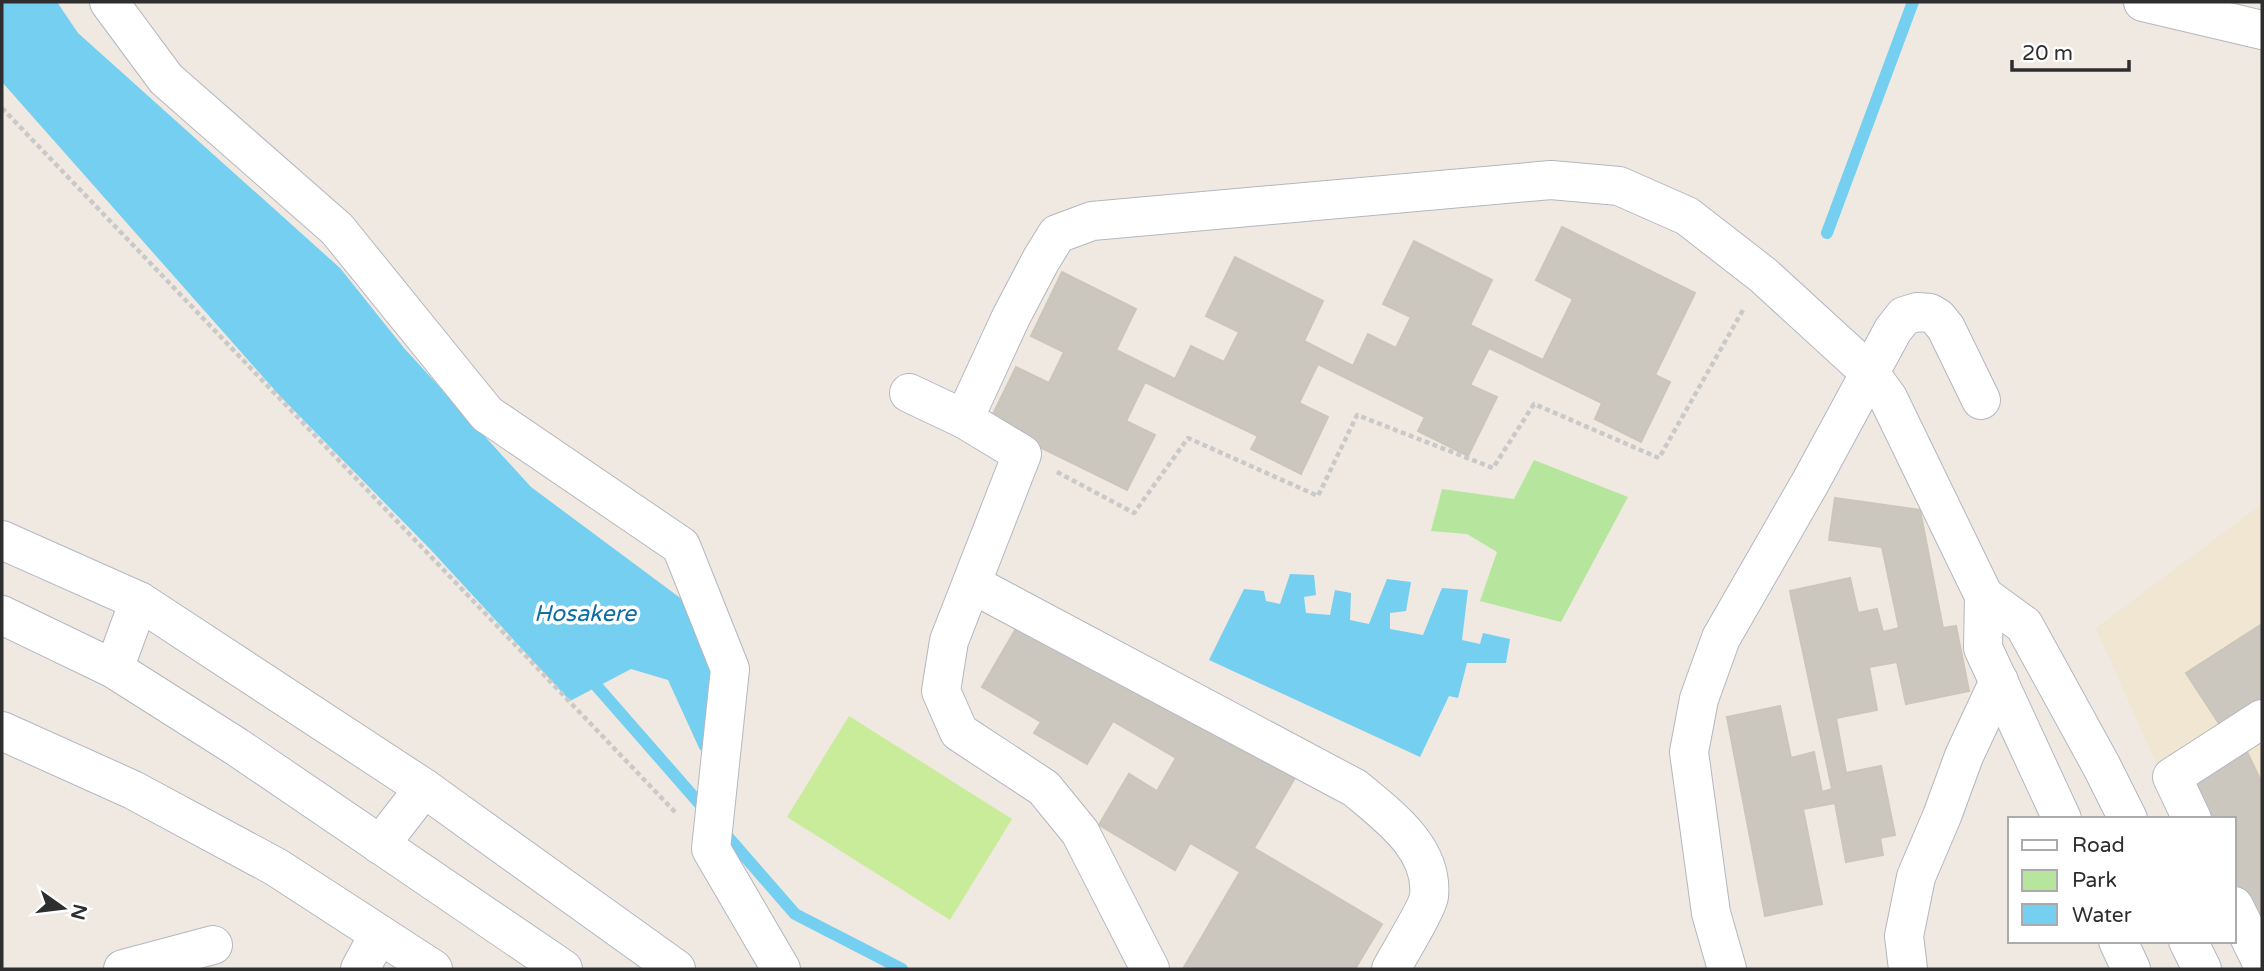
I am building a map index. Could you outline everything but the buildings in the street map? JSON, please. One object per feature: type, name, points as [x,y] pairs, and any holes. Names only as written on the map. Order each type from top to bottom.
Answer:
[{"type":"street","points":[[109,2],[166,79],[337,229],[487,414],[681,547],[730,669],[711,849],[781,969]]},
{"type":"street","points":[[2143,2],[2262,30]]},
{"type":"street","points":[[964,419],[1017,306],[1057,234],[1092,220],[1551,180],[1619,187],[1687,216],[1763,275],[1869,372],[1888,398],[1984,596],[1983,648],[2061,817]]},
{"type":"street","points":[[1727,969],[1711,913],[1689,752],[1699,699],[1721,638],[1810,483],[1885,342],[1904,316],[1917,312],[1930,313],[1938,318],[1946,328],[1981,400]]},
{"type":"street","points":[[909,393],[964,419],[1022,453],[949,640],[941,691],[958,732],[1044,788],[1080,832],[1150,969]]},
{"type":"street","points":[[2,540],[139,601],[424,788],[667,967]]},
{"type":"street","points":[[972,583],[1355,788],[1401,826],[1421,857],[1428,878],[1430,898],[1391,969]]},
{"type":"street","points":[[1984,596],[2024,625],[2127,817]]},
{"type":"street","points":[[114,668],[139,601]]},
{"type":"street","points":[[2,615],[114,668],[237,747],[563,969]]},
{"type":"street","points":[[1908,969],[1904,936],[1916,877],[1964,756],[1999,681]]},
{"type":"street","points":[[2191,817],[2172,778],[2262,719]]},
{"type":"street","points":[[2,731],[157,803],[276,867],[433,969]]},
{"type":"street","points":[[380,845],[424,788]]},
{"type":"street","points":[[2236,910],[2262,963]]},
{"type":"street","points":[[360,969],[379,934]]},
{"type":"street","points":[[2119,943],[2131,969]]},
{"type":"street","points":[[2190,943],[2202,969]]},
{"type":"street","points":[[123,969],[213,945]]},
{"type":"path","points":[[2,108],[711,849]]},
{"type":"path","points":[[1022,453],[1135,513],[1188,438],[1318,496],[1357,415],[1493,468],[1534,404],[1659,458],[1763,275]]},
{"type":"shaded area","points":[[2262,504],[2262,969],[2236,830],[2236,817],[2180,817],[2096,628]]},
{"type":"green space","points":[[1534,460],[1628,497],[1561,622],[1480,601],[1497,552],[1467,534],[1431,531],[1442,489],[1514,499]]},
{"type":"green space","points":[[849,716],[1012,819],[950,920],[787,817]]},
{"type":"water","name":"Hosakere","points":[[2,2],[57,2],[78,33],[340,268],[404,348],[531,487],[683,600],[722,664],[715,748],[700,750],[668,680],[631,669],[570,701],[430,549],[280,396],[2,82]]},
{"type":"water","points":[[1290,574],[1314,575],[1316,595],[1304,597],[1306,613],[1330,615],[1335,590],[1351,593],[1350,620],[1369,624],[1387,579],[1411,582],[1406,611],[1390,613],[1390,629],[1423,635],[1442,588],[1468,590],[1462,640],[1480,644],[1483,633],[1510,639],[1506,663],[1467,663],[1458,698],[1449,696],[1420,757],[1209,660],[1244,589],[1264,591],[1266,601],[1280,604]]},
{"type":"waterway","points":[[1827,233],[1913,2]]},
{"type":"waterway","points":[[587,675],[706,811]]},
{"type":"waterway","points":[[720,828],[795,914],[902,969]]}]
